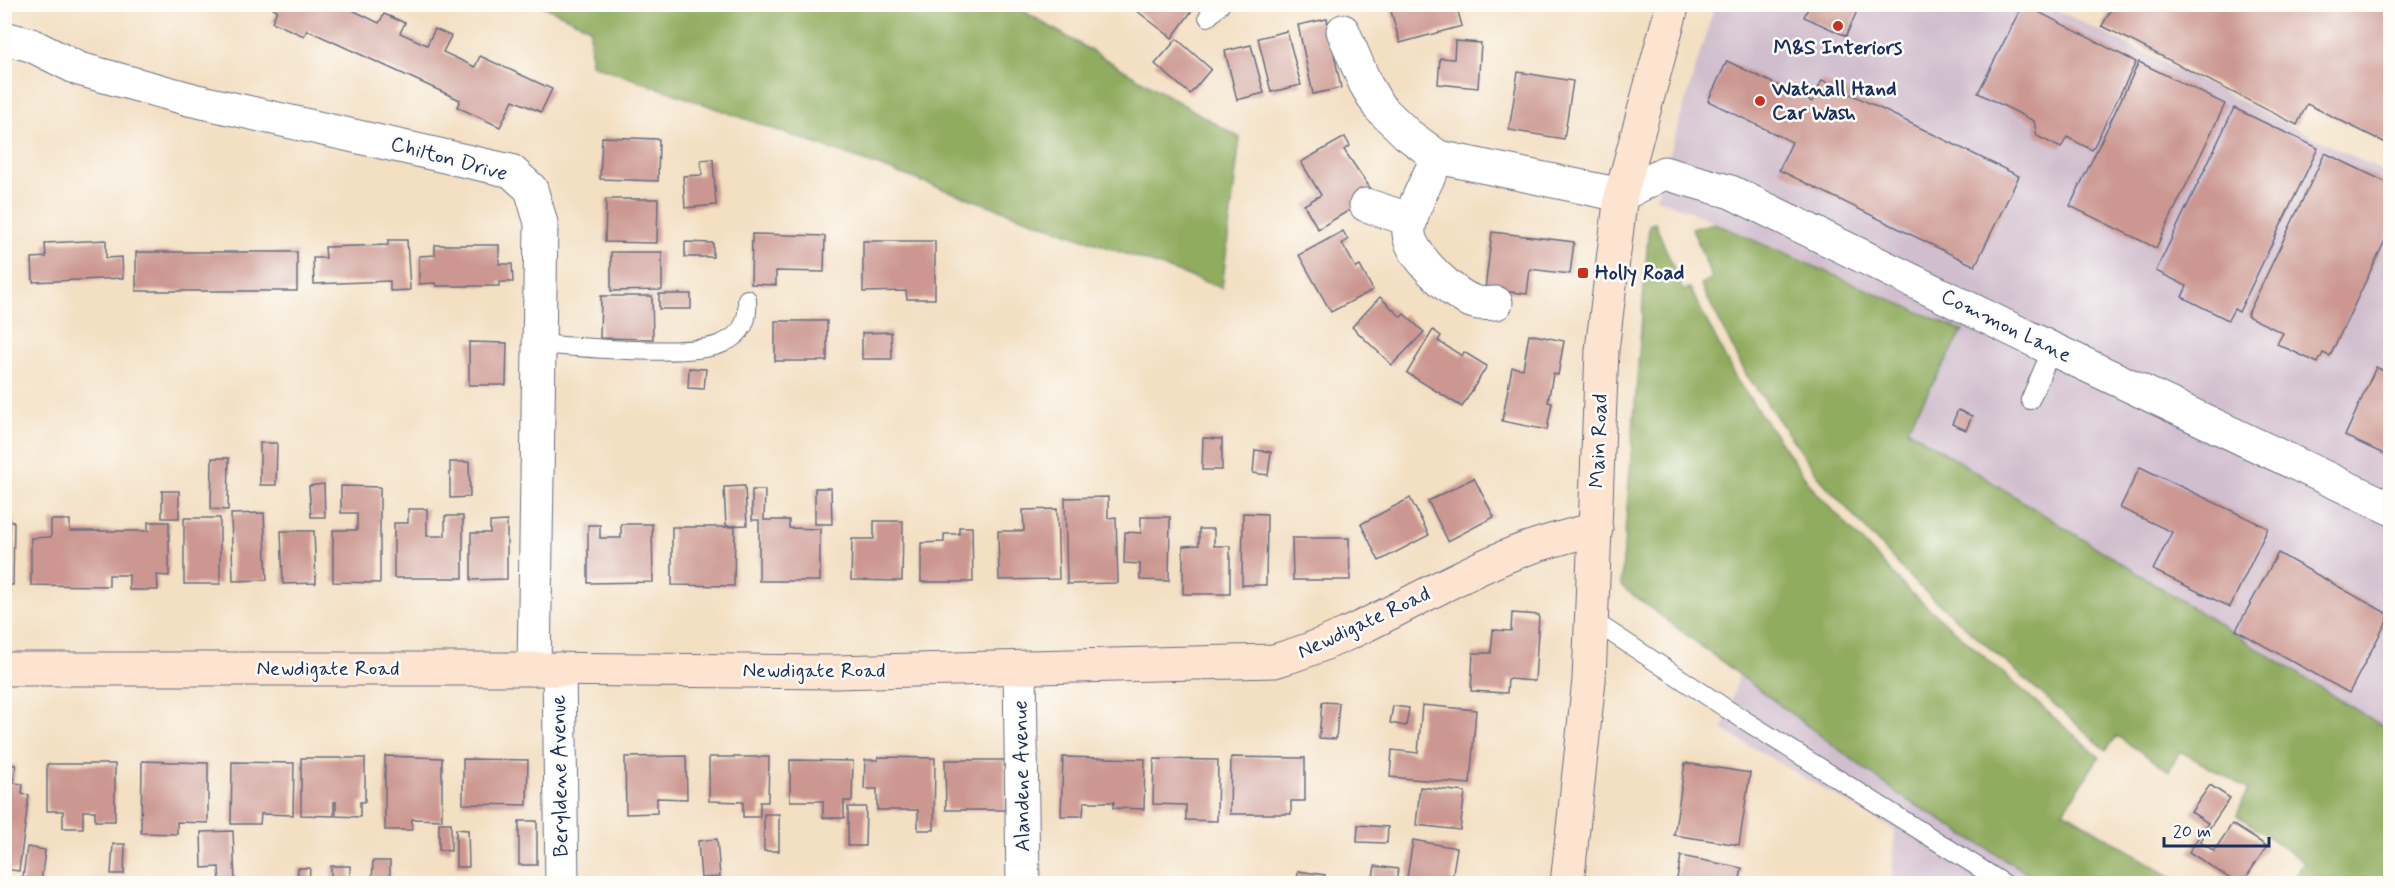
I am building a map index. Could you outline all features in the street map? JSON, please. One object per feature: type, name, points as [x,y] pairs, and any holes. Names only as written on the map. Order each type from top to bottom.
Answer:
[{"type":"street","name":"Main Road","points":[[1567,884],[1590,680],[1602,350],[1620,195],[1673,4]]},
{"type":"street","points":[[1343,30],[1360,74],[1379,107],[1407,135],[1438,157],[1620,195]]},
{"type":"street","name":"Chilton Drive","points":[[4,38],[31,45],[80,69],[193,100],[510,171],[531,189],[541,223],[540,344],[547,669]]},
{"type":"street","points":[[1438,157],[1411,220],[1408,232],[1412,248],[1439,278],[1476,303],[1496,303]]},
{"type":"street","name":"Common Lane","points":[[1620,195],[1664,173],[1731,192],[2052,349],[2391,508]]},
{"type":"street","points":[[1366,205],[1411,220]]},
{"type":"street","name":"Newdigate Road","points":[[4,669],[547,669],[834,672],[1274,662],[1313,650],[1510,554],[1552,539],[1596,529]]},
{"type":"street","name":"Beryldene Avenue","points":[[547,669],[562,884]]},
{"type":"street","name":"Alandene Avenue","points":[[1020,669],[1023,884]]},
{"type":"lane","points":[[540,344],[599,348],[705,349],[722,344],[744,327],[749,313],[747,299]]},
{"type":"lane","points":[[2030,400],[2052,349]]},
{"type":"lane","points":[[1592,620],[1730,711],[2004,884]]},
{"type":"shaded area","points":[[1715,4],[2047,5],[2390,175],[2390,731],[1907,429],[1963,330],[1656,198]]},
{"type":"shaded area","points":[[1739,674],[1901,796],[2044,883],[1892,883],[1894,830],[1723,730]]},
{"type":"green space","points":[[541,5],[1013,5],[1240,138],[1222,288],[591,64],[590,28]]},
{"type":"green space","points":[[1655,223],[1683,291],[1690,288],[1736,379],[1814,490],[1907,589],[2099,757],[2064,811],[2181,883],[2044,883],[1901,796],[1621,586],[1649,225]]},
{"type":"green space","points":[[1714,223],[1963,331],[1907,429],[2390,731],[2390,883],[2292,883],[2304,862],[2237,815],[2248,789],[2180,751],[2169,771],[2117,736],[2106,750],[1914,582],[1822,481],[1746,374],[1701,285],[1712,278],[1692,228]]},
{"type":"building","points":[[266,4],[340,4],[379,23],[384,14],[405,23],[400,33],[427,45],[435,29],[451,36],[443,52],[475,67],[480,56],[552,89],[541,112],[513,100],[500,127],[457,107],[460,100],[307,30],[304,36],[272,22],[277,10]]},
{"type":"building","points":[[1128,4],[1197,4],[1172,38]]},
{"type":"building","points":[[1389,4],[1456,4],[1462,26],[1400,43]]},
{"type":"building","name":"M&S Interiors","points":[[1810,4],[1860,4],[1846,36],[1804,17]]},
{"type":"building","points":[[2023,4],[2136,62],[2092,150],[2067,137],[2061,148],[2037,136],[2034,121],[1978,93]]},
{"type":"building","points":[[2105,4],[2390,4],[2390,145],[2307,104],[2297,125],[2102,26],[2112,8]]},
{"type":"building","points":[[1327,19],[1341,88],[1313,94],[1298,25]]},
{"type":"building","points":[[1287,31],[1301,85],[1271,92],[1258,38]]},
{"type":"building","points":[[1177,39],[1211,69],[1190,94],[1155,64]]},
{"type":"building","points":[[1455,41],[1481,43],[1478,88],[1438,84],[1440,58],[1454,59]]},
{"type":"building","points":[[1251,45],[1264,93],[1237,100],[1225,51]]},
{"type":"building","points":[[1727,61],[1812,102],[1822,80],[2019,176],[1975,266],[1779,170],[1792,142],[1708,101]]},
{"type":"building","points":[[2139,62],[2225,104],[2156,248],[2070,206]]},
{"type":"building","points":[[1518,72],[1573,81],[1564,139],[1509,130]]},
{"type":"building","points":[[2234,108],[2318,148],[2239,312],[2234,309],[2228,320],[2182,297],[2187,286],[2156,271]]},
{"type":"building","points":[[602,137],[659,139],[658,181],[600,179]]},
{"type":"building","points":[[1345,137],[1350,146],[1344,150],[1375,195],[1318,229],[1304,205],[1321,195],[1301,162]]},
{"type":"building","points":[[2325,153],[2390,184],[2390,230],[2330,356],[2323,353],[2318,363],[2277,344],[2283,333],[2247,316]]},
{"type":"building","points":[[713,159],[716,205],[685,208],[683,176],[702,175],[701,160]]},
{"type":"building","points":[[606,199],[658,199],[657,243],[605,242]]},
{"type":"building","points":[[1343,231],[1348,240],[1342,243],[1356,268],[1360,266],[1373,290],[1331,312],[1299,255]]},
{"type":"building","points":[[1492,232],[1574,242],[1570,274],[1530,269],[1527,294],[1485,289]]},
{"type":"building","points":[[752,234],[825,236],[824,272],[776,271],[776,285],[751,284]]},
{"type":"building","points":[[106,240],[106,258],[122,257],[123,278],[33,282],[32,258],[46,257],[45,243]]},
{"type":"building","points":[[388,240],[407,240],[410,290],[390,291],[390,281],[314,284],[313,258],[326,258],[325,247],[388,245]]},
{"type":"building","points":[[863,241],[935,241],[935,299],[907,299],[906,291],[863,292]]},
{"type":"building","points":[[685,242],[713,243],[713,257],[685,257]]},
{"type":"building","points":[[435,245],[499,245],[499,264],[512,264],[513,282],[499,282],[499,286],[419,284],[419,256],[435,255]]},
{"type":"building","points":[[136,252],[297,252],[297,291],[136,291]]},
{"type":"building","points":[[611,252],[662,252],[662,290],[611,291]]},
{"type":"building","points":[[659,294],[691,294],[691,309],[659,309]]},
{"type":"building","points":[[601,296],[652,296],[653,339],[600,338]]},
{"type":"building","points":[[1380,297],[1401,317],[1404,314],[1424,332],[1392,365],[1352,327]]},
{"type":"building","points":[[775,321],[827,321],[827,361],[775,361]]},
{"type":"building","points":[[1433,330],[1441,336],[1438,341],[1462,356],[1464,352],[1487,366],[1462,407],[1407,373]]},
{"type":"building","points":[[891,332],[892,359],[862,359],[862,333]]},
{"type":"building","points":[[1529,334],[1564,341],[1558,375],[1553,374],[1548,402],[1552,403],[1547,430],[1502,421],[1512,367],[1523,369]]},
{"type":"building","points":[[469,342],[507,343],[506,385],[469,385]]},
{"type":"building","points":[[2376,367],[2390,374],[2390,457],[2345,436]]},
{"type":"building","points":[[689,368],[706,369],[704,389],[688,388]]},
{"type":"building","points":[[1958,410],[1972,416],[1966,430],[1952,424]]},
{"type":"building","points":[[1203,438],[1222,439],[1222,470],[1202,470]]},
{"type":"building","points":[[260,443],[277,443],[276,485],[260,485]]},
{"type":"building","points":[[1255,450],[1271,452],[1268,475],[1253,473]]},
{"type":"building","points":[[212,458],[229,458],[228,510],[211,509]]},
{"type":"building","points":[[450,462],[469,462],[470,497],[450,498]]},
{"type":"building","points":[[2140,467],[2268,528],[2230,607],[2153,570],[2172,532],[2120,508]]},
{"type":"building","points":[[1474,478],[1494,517],[1448,541],[1428,501]]},
{"type":"building","points":[[324,484],[325,517],[311,517],[309,486]]},
{"type":"building","points":[[341,486],[380,487],[380,583],[333,582],[333,530],[357,530],[357,513],[341,513]]},
{"type":"building","points":[[745,486],[747,525],[726,526],[724,487]]},
{"type":"building","points":[[815,488],[831,488],[832,524],[815,524]]},
{"type":"building","points":[[752,490],[765,490],[764,520],[789,520],[789,528],[820,529],[820,581],[759,581],[759,520],[752,520]]},
{"type":"building","points":[[162,491],[179,491],[179,518],[162,518]]},
{"type":"building","points":[[1108,497],[1108,518],[1116,517],[1118,583],[1067,584],[1065,498]]},
{"type":"building","points":[[1410,498],[1429,535],[1379,561],[1361,524]]},
{"type":"building","points":[[408,509],[427,509],[427,536],[445,536],[445,516],[463,516],[463,578],[394,578],[394,523],[408,523]]},
{"type":"building","points":[[1057,509],[1059,579],[999,580],[998,531],[1024,531],[1023,510]]},
{"type":"building","points":[[264,513],[267,580],[233,581],[231,514]]},
{"type":"building","points":[[1243,513],[1267,514],[1266,585],[1242,585]]},
{"type":"building","points":[[1141,517],[1170,517],[1169,581],[1140,580],[1140,564],[1124,563],[1125,532],[1141,533]]},
{"type":"building","points":[[184,518],[220,518],[220,584],[184,584]]},
{"type":"building","points":[[51,520],[70,520],[70,531],[148,531],[148,522],[169,522],[169,576],[157,575],[158,590],[129,590],[129,575],[109,575],[109,586],[31,585],[31,538],[51,537]]},
{"type":"building","points":[[4,521],[14,522],[13,585],[4,585]]},
{"type":"building","points":[[507,521],[507,579],[471,580],[471,533],[490,533],[490,522]]},
{"type":"building","points":[[874,521],[903,521],[902,581],[851,580],[852,539],[874,539]]},
{"type":"building","points":[[621,524],[652,524],[653,582],[588,583],[588,525],[600,525],[600,538],[621,538]]},
{"type":"building","points":[[672,527],[735,527],[734,586],[672,585]]},
{"type":"building","points":[[959,527],[972,527],[973,582],[921,582],[921,543],[944,542],[944,534],[959,534]]},
{"type":"building","points":[[1199,529],[1214,529],[1214,546],[1230,546],[1230,594],[1183,594],[1183,546],[1199,545]]},
{"type":"building","points":[[281,531],[314,531],[316,583],[283,584]]},
{"type":"building","points":[[1292,538],[1349,538],[1350,580],[1293,580]]},
{"type":"building","points":[[2278,553],[2390,615],[2349,693],[2236,630]]},
{"type":"building","points":[[1512,613],[1539,615],[1535,681],[1508,679],[1507,693],[1471,691],[1473,653],[1491,653],[1493,630],[1511,631]]},
{"type":"building","points":[[1322,702],[1339,703],[1336,739],[1319,738]]},
{"type":"building","points":[[1422,705],[1476,710],[1470,784],[1390,777],[1392,750],[1418,753]]},
{"type":"building","points":[[1393,706],[1409,708],[1406,726],[1390,723]]},
{"type":"building","points":[[385,756],[442,758],[442,820],[412,819],[412,830],[385,830]]},
{"type":"building","points":[[686,756],[687,799],[657,798],[657,813],[626,814],[625,757]]},
{"type":"building","points":[[709,757],[769,757],[768,802],[760,802],[760,817],[743,817],[743,802],[709,801]]},
{"type":"building","points":[[878,757],[935,758],[934,830],[918,830],[918,810],[877,810],[877,789],[864,789],[865,760],[878,760]]},
{"type":"building","points":[[1063,757],[1145,759],[1144,809],[1113,808],[1114,802],[1084,802],[1083,816],[1061,816]]},
{"type":"building","points":[[1231,757],[1305,758],[1305,801],[1291,801],[1291,814],[1230,814]]},
{"type":"building","points":[[301,758],[365,758],[365,802],[360,802],[360,817],[336,816],[336,802],[334,802],[334,816],[301,815]]},
{"type":"building","points":[[463,759],[528,760],[527,805],[463,804]]},
{"type":"building","points":[[1154,759],[1218,760],[1217,821],[1186,820],[1186,805],[1153,804]]},
{"type":"building","points":[[790,760],[853,761],[852,801],[844,801],[844,818],[823,818],[823,801],[790,801]]},
{"type":"building","points":[[945,760],[1005,760],[1005,810],[946,810]]},
{"type":"building","points":[[142,761],[208,763],[208,823],[177,822],[177,834],[141,833]]},
{"type":"building","points":[[232,762],[294,763],[293,815],[261,814],[260,824],[231,824]]},
{"type":"building","points":[[1685,763],[1750,773],[1739,845],[1674,835]]},
{"type":"building","points":[[4,764],[16,765],[14,783],[23,784],[22,794],[29,795],[19,871],[4,869]]},
{"type":"building","points":[[47,764],[115,764],[115,821],[95,821],[95,811],[83,811],[83,828],[63,828],[63,811],[47,811]]},
{"type":"building","points":[[2210,785],[2230,798],[2200,842],[2214,851],[2232,824],[2267,846],[2242,884],[2238,884],[2189,852],[2208,823],[2191,812]]},
{"type":"building","points":[[1420,787],[1465,792],[1460,830],[1416,825]]},
{"type":"building","points":[[848,807],[866,807],[865,846],[848,846]]},
{"type":"building","points":[[764,814],[779,814],[779,851],[764,851]]},
{"type":"building","points":[[519,821],[537,821],[537,865],[519,865]]},
{"type":"building","points":[[439,823],[451,823],[451,851],[439,850]]},
{"type":"building","points":[[1358,825],[1388,827],[1387,843],[1357,842]]},
{"type":"building","points":[[456,829],[468,830],[469,867],[456,867]]},
{"type":"building","points":[[233,831],[235,884],[220,884],[219,867],[202,868],[201,832]]},
{"type":"building","points":[[717,839],[720,877],[701,878],[698,841]]},
{"type":"building","points":[[1413,840],[1457,848],[1451,884],[1406,884]]},
{"type":"building","points":[[113,844],[125,844],[124,874],[111,874]]},
{"type":"building","points":[[27,847],[45,850],[41,884],[22,884]]},
{"type":"building","points":[[1681,856],[1742,868],[1739,884],[1676,884]]},
{"type":"building","points":[[373,861],[390,861],[390,884],[372,884]]},
{"type":"building","points":[[331,866],[350,866],[350,884],[331,884]]},
{"type":"building","points":[[1375,866],[1398,869],[1396,884],[1372,882]]},
{"type":"building","points":[[298,868],[310,868],[309,884],[297,884]]},
{"type":"building","points":[[1298,871],[1325,875],[1324,884],[1297,884]]},
{"type":"building","points":[[1332,878],[1361,882],[1360,884],[1332,884]]},
{"type":"place","name":"M&S Interiors","points":[[1838,26]]},
{"type":"place","name":"Watnall Hand Car Wash","points":[[1760,101]]},
{"type":"place","name":"Holly Road","points":[[1583,273]]}]
